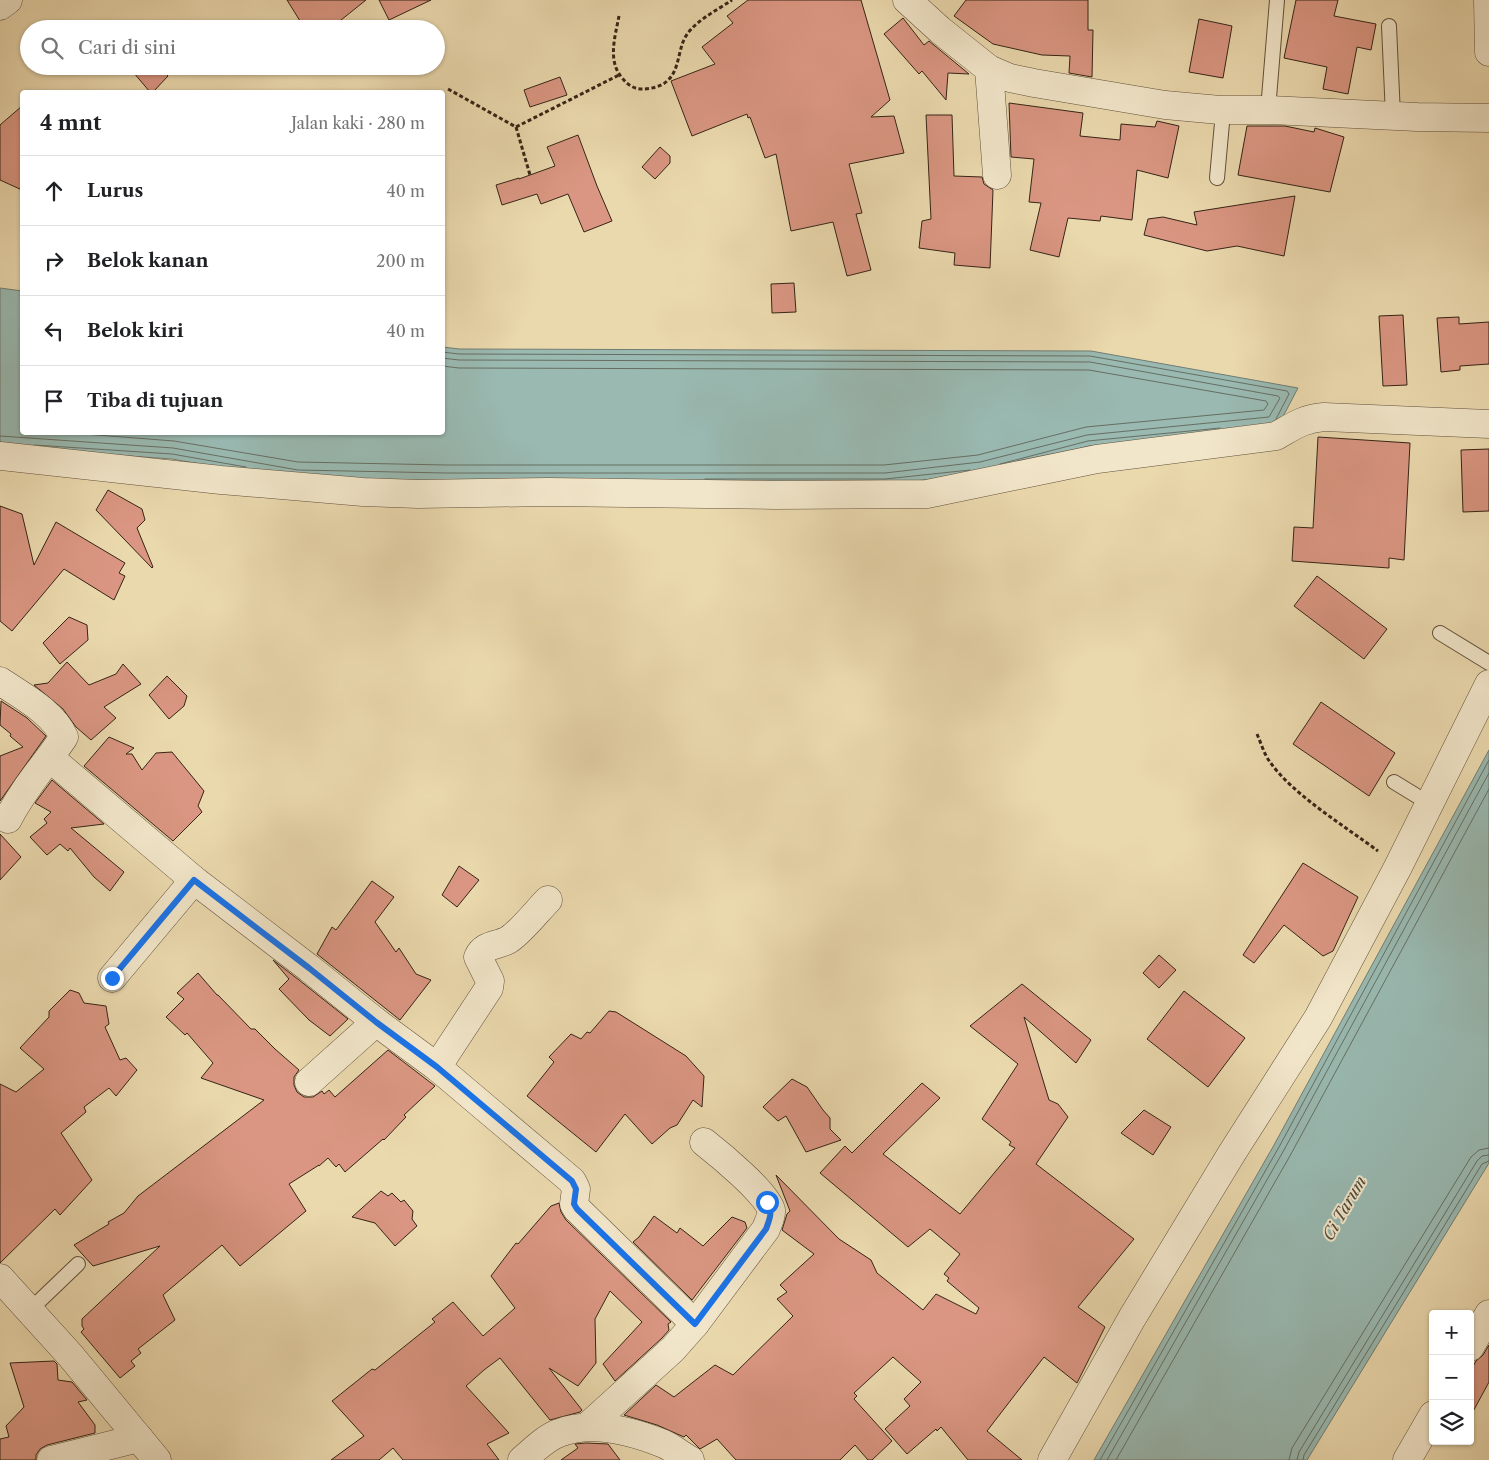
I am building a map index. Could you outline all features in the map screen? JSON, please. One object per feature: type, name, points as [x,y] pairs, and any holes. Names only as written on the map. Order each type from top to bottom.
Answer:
[{"type":"street","points":[[0,6],[8,0]]},
{"type":"street","points":[[907,0],[940,30],[990,69],[1010,78],[1034,83],[1166,105],[1220,110],[1489,118]]},
{"type":"street","points":[[1488,0],[1489,52]]},
{"type":"street","points":[[990,69],[997,175]]},
{"type":"street","points":[[0,456],[221,480],[362,492],[418,494],[549,492],[776,495],[927,494],[1097,459],[1276,436],[1299,422],[1324,417],[1489,424]]},
{"type":"street","points":[[0,681],[37,707],[59,726],[64,737],[25,790],[8,819]]},
{"type":"street","points":[[1052,1460],[1132,1318],[1232,1152],[1318,1018],[1398,867],[1489,684]]},
{"type":"street","points":[[50,758],[194,880],[376,1022],[437,1067],[572,1181],[576,1189],[574,1204],[577,1209],[695,1324]]},
{"type":"street","points":[[112,978],[194,880]]},
{"type":"street","points":[[437,1067],[489,988],[490,981],[478,957],[480,952],[487,946],[510,939],[548,900]]},
{"type":"street","points":[[309,1082],[376,1022]]},
{"type":"street","points":[[588,1426],[672,1349],[695,1324],[766,1229],[771,1215],[771,1209],[767,1202],[746,1178],[704,1142]]},
{"type":"street","points":[[0,1278],[70,1355],[157,1460]]},
{"type":"street","points":[[1474,1340],[1489,1314]]},
{"type":"street","points":[[1407,1460],[1429,1421]]},
{"type":"street","points":[[522,1460],[553,1435],[588,1426],[633,1433],[665,1445],[690,1460]]},
{"type":"street","points":[[51,1460],[139,1438]]},
{"type":"lane","points":[[1268,110],[1277,0]]},
{"type":"lane","points":[[1389,26],[1394,116]]},
{"type":"lane","points":[[1217,178],[1222,123],[1220,110]]},
{"type":"lane","points":[[1440,633],[1489,663]]},
{"type":"lane","points":[[1394,782],[1430,804]]},
{"type":"lane","points":[[30,1310],[78,1264]]},
{"type":"path","points":[[619,16],[613,50],[615,69],[629,86],[638,89],[651,89],[668,81],[680,60],[683,42],[694,27],[732,0]]},
{"type":"path","points":[[516,127],[619,75]]},
{"type":"path","points":[[448,89],[516,127],[530,174]]},
{"type":"path","points":[[1256,734],[1270,761],[1284,778],[1398,867]]},
{"type":"water","points":[[0,288],[20,291],[20,435],[445,435],[445,347],[459,349],[1091,351],[1298,388],[1277,428],[1089,446],[982,474],[885,484],[296,481],[172,459],[0,447]]},
{"type":"water","name":"Ci Tarum","points":[[1489,750],[1489,1163],[1307,1460],[1094,1460],[1274,1145]]},
{"type":"building","points":[[287,0],[366,0],[341,20],[299,20]]},
{"type":"building","points":[[379,0],[431,0],[389,20]]},
{"type":"building","points":[[748,0],[861,0],[890,100],[871,117],[894,116],[904,153],[849,164],[862,213],[856,214],[871,270],[847,276],[833,222],[791,231],[776,154],[765,158],[750,117],[748,118],[747,114],[692,136],[671,81],[715,64],[702,47],[733,23],[727,16]]},
{"type":"building","points":[[966,0],[1088,0],[1088,30],[1093,30],[1092,77],[1069,73],[1070,56],[1042,55],[993,44],[954,16]]},
{"type":"building","points":[[1296,0],[1338,0],[1334,16],[1376,24],[1371,50],[1357,47],[1348,94],[1323,89],[1327,67],[1284,58]]},
{"type":"building","points":[[903,18],[924,45],[929,41],[969,74],[948,73],[946,100],[922,71],[919,74],[884,34]]},
{"type":"building","points":[[1199,19],[1232,26],[1223,78],[1189,72]]},
{"type":"building","points":[[136,75],[168,76],[155,90],[148,90]]},
{"type":"building","points":[[560,77],[567,95],[530,107],[524,90]]},
{"type":"building","points":[[1009,103],[1083,113],[1080,136],[1120,140],[1121,124],[1155,127],[1157,121],[1179,126],[1168,178],[1137,170],[1132,220],[1101,216],[1100,221],[1068,218],[1059,257],[1030,250],[1041,203],[1029,202],[1034,159],[1011,157]]},
{"type":"building","points":[[20,108],[20,189],[0,180],[0,125]]},
{"type":"building","points":[[926,115],[952,115],[954,176],[982,177],[984,184],[993,190],[990,268],[954,265],[955,253],[919,248],[922,221],[931,219]]},
{"type":"building","points":[[1247,126],[1285,126],[1314,132],[1315,128],[1344,137],[1330,192],[1238,175]]},
{"type":"building","points":[[578,135],[612,221],[584,232],[568,194],[541,204],[537,194],[502,205],[496,185],[555,166],[547,147]]},
{"type":"building","points":[[660,147],[670,156],[670,163],[655,179],[642,167]]},
{"type":"building","points":[[1295,196],[1284,256],[1237,246],[1207,251],[1144,235],[1148,219],[1163,217],[1197,225],[1194,212]]},
{"type":"building","points":[[794,283],[796,312],[772,313],[771,284]]},
{"type":"building","points":[[1403,315],[1407,385],[1383,386],[1379,316]]},
{"type":"building","points":[[1459,317],[1459,324],[1489,322],[1489,364],[1460,366],[1460,370],[1441,372],[1437,318]]},
{"type":"building","points":[[1318,437],[1410,443],[1404,560],[1389,558],[1389,568],[1292,561],[1294,527],[1313,528]]},
{"type":"building","points":[[1489,449],[1489,511],[1463,512],[1461,450]]},
{"type":"building","points":[[108,490],[142,509],[145,520],[137,528],[152,568],[96,510]]},
{"type":"building","points":[[0,506],[22,514],[34,565],[56,522],[125,563],[119,573],[125,576],[114,600],[64,569],[12,631],[0,621]]},
{"type":"building","points":[[1317,576],[1387,629],[1364,659],[1294,606]]},
{"type":"building","points":[[69,617],[87,625],[88,640],[60,664],[43,643]]},
{"type":"building","points":[[67,662],[89,685],[116,674],[123,664],[141,684],[104,707],[116,718],[91,740],[76,727],[63,709],[34,685],[48,683]]},
{"type":"building","points":[[167,676],[187,696],[184,706],[169,719],[149,695]]},
{"type":"building","points":[[1,701],[27,718],[46,736],[0,801],[0,756],[23,747],[0,725]]},
{"type":"building","points":[[1321,702],[1395,753],[1369,796],[1293,744]]},
{"type":"building","points":[[109,737],[134,748],[126,754],[132,754],[142,770],[156,753],[172,752],[204,791],[198,806],[202,812],[173,841],[84,766]]},
{"type":"building","points":[[52,780],[104,824],[71,828],[124,872],[110,891],[94,877],[70,848],[68,851],[60,844],[47,855],[30,837],[47,823],[44,819],[51,812],[35,803]]},
{"type":"building","points":[[0,834],[21,857],[0,880]]},
{"type":"building","points":[[1303,863],[1358,897],[1333,951],[1323,956],[1284,925],[1254,963],[1243,955]]},
{"type":"building","points":[[459,866],[479,880],[457,907],[442,895]]},
{"type":"building","points":[[372,881],[394,897],[375,922],[396,952],[399,948],[416,974],[431,980],[400,1020],[317,954],[332,927],[336,930]]},
{"type":"building","points":[[1159,955],[1176,970],[1159,988],[1143,973]]},
{"type":"building","points":[[273,960],[348,1019],[330,1036],[309,1020],[279,989],[289,979]]},
{"type":"building","points":[[198,973],[251,1029],[255,1029],[299,1070],[294,1077],[294,1085],[297,1092],[304,1097],[313,1097],[322,1091],[324,1094],[329,1090],[335,1097],[388,1050],[435,1086],[404,1115],[406,1117],[384,1140],[345,1172],[339,1164],[336,1167],[328,1158],[319,1166],[289,1184],[306,1211],[240,1266],[222,1245],[163,1295],[175,1320],[138,1349],[141,1353],[131,1361],[135,1366],[120,1378],[81,1332],[84,1329],[82,1319],[160,1246],[93,1266],[74,1245],[124,1213],[138,1196],[264,1100],[201,1078],[213,1063],[187,1033],[185,1035],[166,1017],[184,999],[177,993]]},
{"type":"building","points":[[1022,984],[1091,1040],[1076,1063],[1024,1017],[1049,1100],[1058,1104],[1068,1117],[1036,1164],[1134,1239],[1078,1307],[1105,1327],[1077,1383],[1044,1357],[987,1431],[1022,1460],[968,1460],[941,1427],[937,1431],[936,1429],[907,1454],[885,1429],[910,1406],[904,1399],[921,1382],[893,1357],[854,1393],[857,1396],[854,1399],[892,1441],[872,1460],[868,1460],[855,1445],[840,1460],[736,1460],[717,1439],[700,1449],[686,1435],[684,1437],[657,1425],[624,1415],[656,1385],[674,1397],[715,1365],[733,1375],[793,1316],[777,1299],[787,1292],[780,1285],[814,1254],[782,1230],[787,1214],[790,1211],[776,1175],[839,1239],[871,1260],[877,1273],[923,1310],[936,1294],[976,1314],[979,1308],[947,1281],[949,1278],[944,1274],[960,1254],[930,1229],[908,1247],[820,1173],[845,1146],[852,1153],[922,1083],[940,1098],[883,1154],[960,1214],[1015,1148],[1009,1145],[1011,1142],[982,1119],[1018,1064],[970,1026]]},
{"type":"building","points":[[70,990],[79,993],[84,1003],[106,1006],[109,1024],[105,1027],[120,1060],[126,1058],[137,1070],[116,1096],[109,1088],[84,1107],[86,1112],[61,1133],[92,1180],[60,1215],[55,1209],[0,1263],[0,1084],[16,1092],[44,1069],[20,1048],[49,1017],[49,1011]]},
{"type":"building","points":[[1184,991],[1245,1038],[1208,1087],[1147,1039]]},
{"type":"building","points":[[609,1011],[616,1012],[686,1056],[704,1076],[702,1107],[693,1100],[677,1125],[670,1128],[652,1144],[625,1114],[596,1152],[527,1096],[554,1062],[549,1057],[571,1034],[581,1039],[587,1032],[590,1033]]},
{"type":"building","points":[[792,1079],[807,1087],[830,1118],[830,1129],[841,1140],[806,1152],[786,1116],[778,1121],[763,1107]]},
{"type":"building","points":[[1144,1110],[1171,1127],[1153,1155],[1121,1133]]},
{"type":"building","points":[[381,1191],[388,1196],[392,1193],[401,1202],[404,1200],[413,1211],[412,1219],[417,1226],[395,1246],[375,1223],[352,1217]]},
{"type":"building","points":[[559,1203],[561,1212],[566,1220],[671,1322],[668,1324],[669,1330],[662,1338],[615,1381],[603,1364],[642,1322],[610,1291],[595,1319],[596,1363],[578,1386],[549,1368],[582,1410],[580,1412],[550,1420],[500,1358],[466,1386],[509,1433],[487,1444],[499,1460],[403,1460],[393,1448],[379,1460],[331,1460],[364,1436],[332,1401],[372,1369],[375,1370],[435,1322],[432,1319],[453,1302],[483,1336],[515,1308],[491,1276],[516,1243],[518,1244],[551,1206]]},
{"type":"building","points":[[654,1216],[677,1233],[680,1228],[703,1246],[732,1217],[745,1222],[747,1228],[692,1300],[633,1242],[639,1237]]},
{"type":"building","points":[[1489,1345],[1489,1382],[1474,1410],[1474,1365]]},
{"type":"building","points":[[54,1361],[57,1364],[58,1380],[72,1382],[87,1400],[78,1402],[95,1425],[95,1433],[47,1445],[40,1449],[36,1455],[36,1460],[0,1460],[0,1439],[9,1437],[6,1426],[24,1407],[10,1363]]},
{"type":"building","points":[[575,1444],[608,1444],[620,1460],[561,1460],[578,1448]]},
{"type":"route","points":[[112,978],[194,880],[376,1022],[437,1067],[572,1181],[576,1189],[574,1207],[695,1324],[766,1229],[771,1215],[771,1209],[767,1202]]}]
